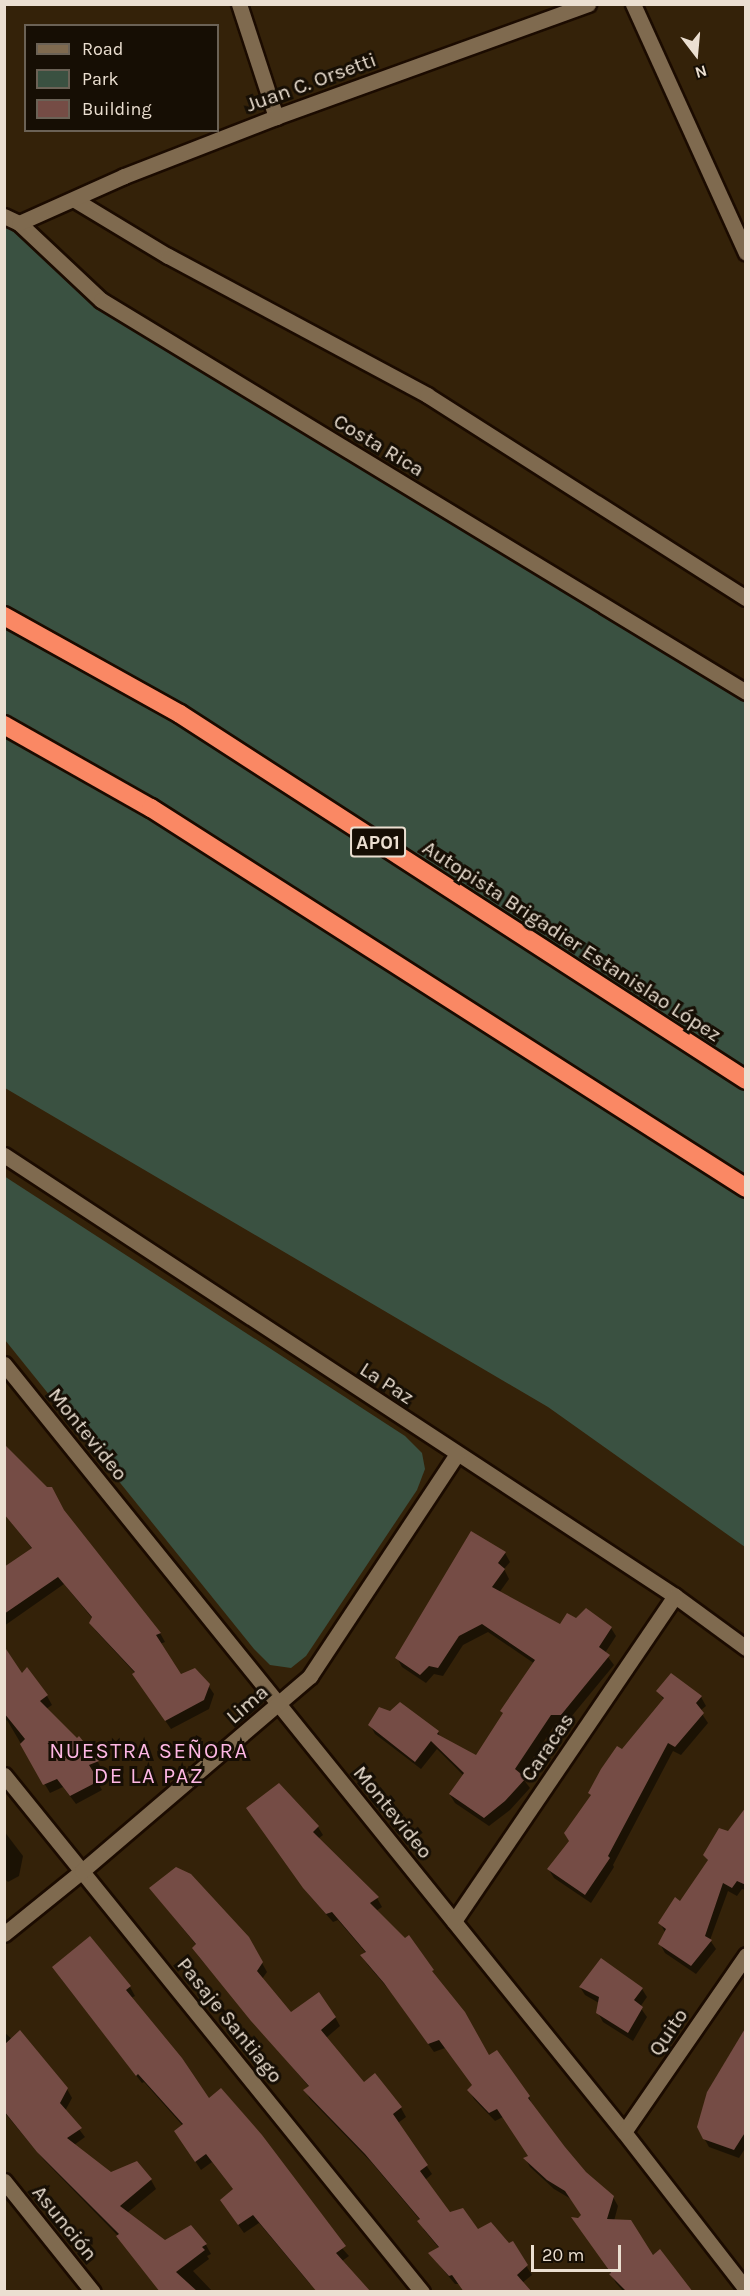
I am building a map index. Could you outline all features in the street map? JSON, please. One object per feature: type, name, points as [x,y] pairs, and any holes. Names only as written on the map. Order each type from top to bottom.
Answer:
[{"type":"highway","name":"Autopista Brigadier Estanislao López","points":[[4,616],[180,714],[746,1080]]},
{"type":"highway","points":[[4,725],[151,808],[746,1188]]},
{"type":"street","points":[[239,4],[276,117]]},
{"type":"street","name":"Juan C. Orsetti","points":[[19,224],[124,176],[276,117],[588,4]]},
{"type":"street","points":[[633,4],[746,253]]},
{"type":"street","points":[[75,200],[168,256],[427,395],[746,598]]},
{"type":"street","name":"Costa Rica","points":[[4,216],[19,224],[101,300],[746,692]]},
{"type":"street","name":"La Paz","points":[[4,1155],[675,1596],[746,1648]]},
{"type":"street","name":"Montevideo","points":[[4,1364],[624,2132],[746,2289]]},
{"type":"street","name":"Lima","points":[[4,1934],[82,1871],[310,1676],[458,1454]]},
{"type":"street","name":"Caracas","points":[[454,1921],[675,1596]]},
{"type":"street","name":"Pasaje Santiago","points":[[4,1775],[422,2292]]},
{"type":"street","name":"Quito","points":[[624,2132],[746,1955]]},
{"type":"street","name":"Asunción","points":[[4,2181],[93,2292]]},
{"type":"green space","points":[[5,216],[101,300],[745,692],[745,1547],[548,1407],[5,1088]]},
{"type":"green space","points":[[4,1176],[405,1436],[422,1453],[425,1469],[417,1490],[306,1656],[291,1668],[270,1665],[254,1649],[5,1340]]},
{"type":"building","points":[[4,1444],[47,1487],[52,1487],[64,1510],[161,1633],[156,1635],[181,1674],[195,1668],[210,1684],[204,1700],[165,1721],[132,1674],[135,1672],[89,1623],[92,1617],[58,1577],[4,1614],[4,1567],[32,1548],[4,1514]]},
{"type":"building","points":[[471,1531],[506,1552],[498,1563],[505,1569],[492,1587],[560,1624],[567,1613],[576,1618],[586,1608],[612,1627],[599,1647],[610,1655],[561,1715],[551,1715],[515,1769],[526,1778],[505,1801],[484,1818],[449,1794],[464,1773],[431,1741],[415,1762],[368,1725],[379,1707],[390,1711],[400,1702],[439,1731],[437,1734],[476,1755],[503,1713],[500,1711],[535,1660],[482,1624],[459,1636],[438,1668],[429,1666],[420,1675],[395,1658]]},
{"type":"building","points":[[4,1646],[22,1673],[27,1667],[48,1695],[40,1701],[77,1738],[79,1736],[99,1761],[89,1765],[99,1781],[70,1796],[57,1779],[43,1785],[20,1744],[25,1739],[4,1713]]},
{"type":"building","points":[[671,1673],[702,1696],[696,1703],[704,1713],[675,1747],[668,1743],[608,1856],[610,1858],[585,1895],[547,1869],[569,1841],[564,1833],[591,1795],[588,1793],[601,1769],[617,1746],[622,1749],[664,1698],[656,1691]]},
{"type":"building","points":[[279,1783],[319,1826],[313,1832],[379,1897],[370,1903],[405,1938],[409,1935],[434,1970],[432,1971],[465,2012],[489,2055],[497,2050],[530,2096],[528,2098],[565,2147],[586,2172],[614,2196],[607,2219],[631,2220],[653,2255],[660,2249],[693,2292],[627,2292],[609,2274],[611,2273],[571,2217],[578,2218],[581,2215],[565,2191],[547,2180],[523,2158],[528,2156],[497,2109],[489,2113],[467,2090],[472,2085],[439,2040],[428,2044],[384,1983],[360,1955],[366,1952],[332,1912],[326,1914],[303,1888],[246,1808]]},
{"type":"building","points":[[746,1807],[746,1885],[737,1881],[732,1888],[723,1883],[705,1936],[712,1940],[691,1966],[658,1944],[666,1929],[658,1923],[675,1897],[680,1901],[708,1860],[703,1855],[719,1828],[728,1831]]},
{"type":"building","points":[[176,1867],[191,1874],[249,1937],[263,1962],[257,1971],[291,2012],[319,1992],[336,2017],[321,2030],[364,2082],[375,2073],[402,2107],[393,2114],[428,2165],[420,2171],[450,2212],[463,2208],[478,2229],[491,2222],[509,2243],[513,2241],[528,2265],[517,2275],[532,2292],[464,2292],[452,2275],[449,2276],[428,2253],[439,2247],[417,2221],[420,2219],[365,2154],[303,2090],[309,2086],[251,2021],[192,1948],[196,1944],[149,1888]]},
{"type":"building","points":[[90,1936],[131,1986],[126,1990],[182,2058],[209,2098],[221,2088],[262,2135],[346,2246],[336,2253],[371,2292],[317,2292],[253,2215],[238,2225],[220,2200],[233,2189],[206,2154],[195,2162],[174,2131],[183,2124],[138,2074],[136,2076],[52,1967]]},
{"type":"building","points":[[601,1958],[643,1988],[634,2000],[643,2007],[628,2033],[596,2013],[599,1997],[579,1987]]},
{"type":"building","points":[[746,2027],[746,2131],[734,2150],[703,2139],[697,2127],[707,2092]]},
{"type":"building","points":[[20,2030],[68,2088],[60,2103],[82,2128],[67,2138],[111,2172],[137,2161],[152,2179],[120,2206],[165,2240],[191,2225],[207,2244],[202,2247],[205,2250],[176,2272],[198,2292],[160,2292],[116,2236],[119,2234],[37,2152],[4,2111],[4,2045]]},
{"type":"district","name":"NUESTRA SEÑORA DE LA PAZ","points":[[149,1764]]}]
